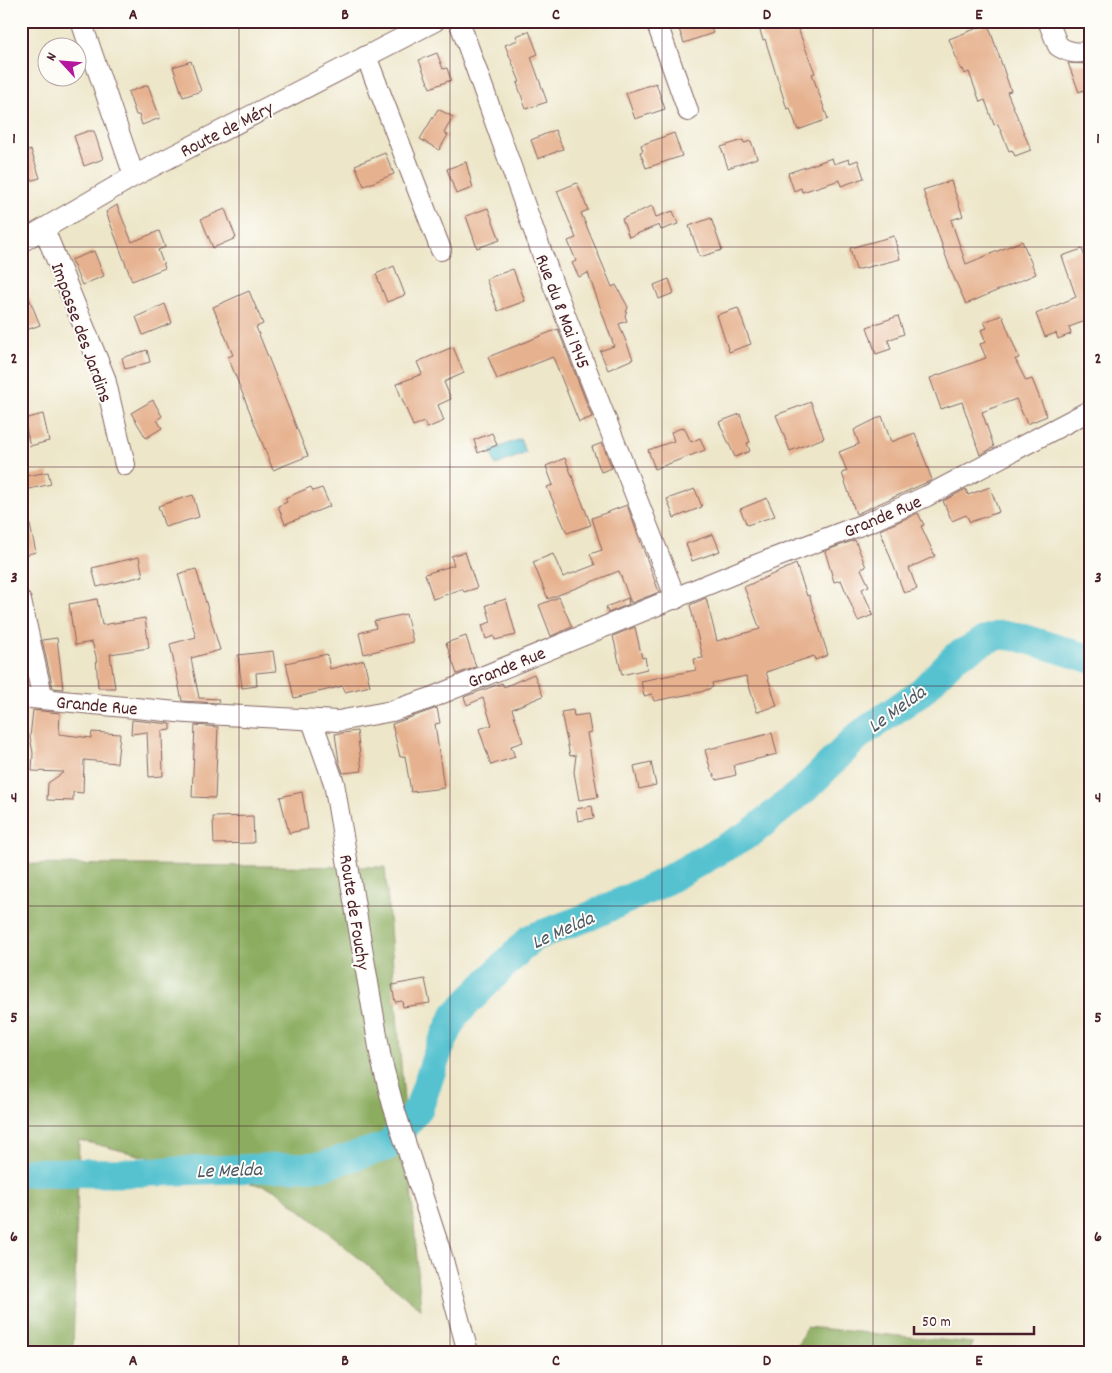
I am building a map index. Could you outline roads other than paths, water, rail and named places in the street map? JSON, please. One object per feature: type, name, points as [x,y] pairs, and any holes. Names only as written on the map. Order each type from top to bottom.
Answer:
[{"type":"street","points":[[81,21],[134,176]]},
{"type":"street","name":"Route de Méry","points":[[21,242],[134,176],[435,21]]},
{"type":"street","name":"Rue du 8 Mai 1945","points":[[459,21],[553,284],[676,599]]},
{"type":"street","points":[[656,21],[688,111]]},
{"type":"street","points":[[1048,21],[1058,46],[1067,51],[1079,53],[1091,51]]},
{"type":"street","points":[[366,56],[441,250]]},
{"type":"street","name":"Impasse des Jardins","points":[[44,230],[105,378],[125,465]]},
{"type":"street","name":"Grande Rue","points":[[21,697],[187,713],[338,722],[392,711],[428,699],[753,566],[869,522],[964,477],[1091,410]]},
{"type":"street","points":[[21,601],[43,699]]},
{"type":"street","name":"Route de Fouchy","points":[[312,721],[334,783],[380,1059],[441,1253],[468,1352]]},
{"type":"water","points":[[520,439],[526,453],[496,465],[490,451]]},
{"type":"waterway","name":"Le Melda","points":[[21,1172],[121,1173],[321,1166],[388,1146],[419,1108],[438,1052],[455,1015],[531,938],[588,917],[658,885],[751,833],[805,789],[858,736],[922,691],[955,657],[988,639],[1001,635],[1019,637],[1091,659]]}]
